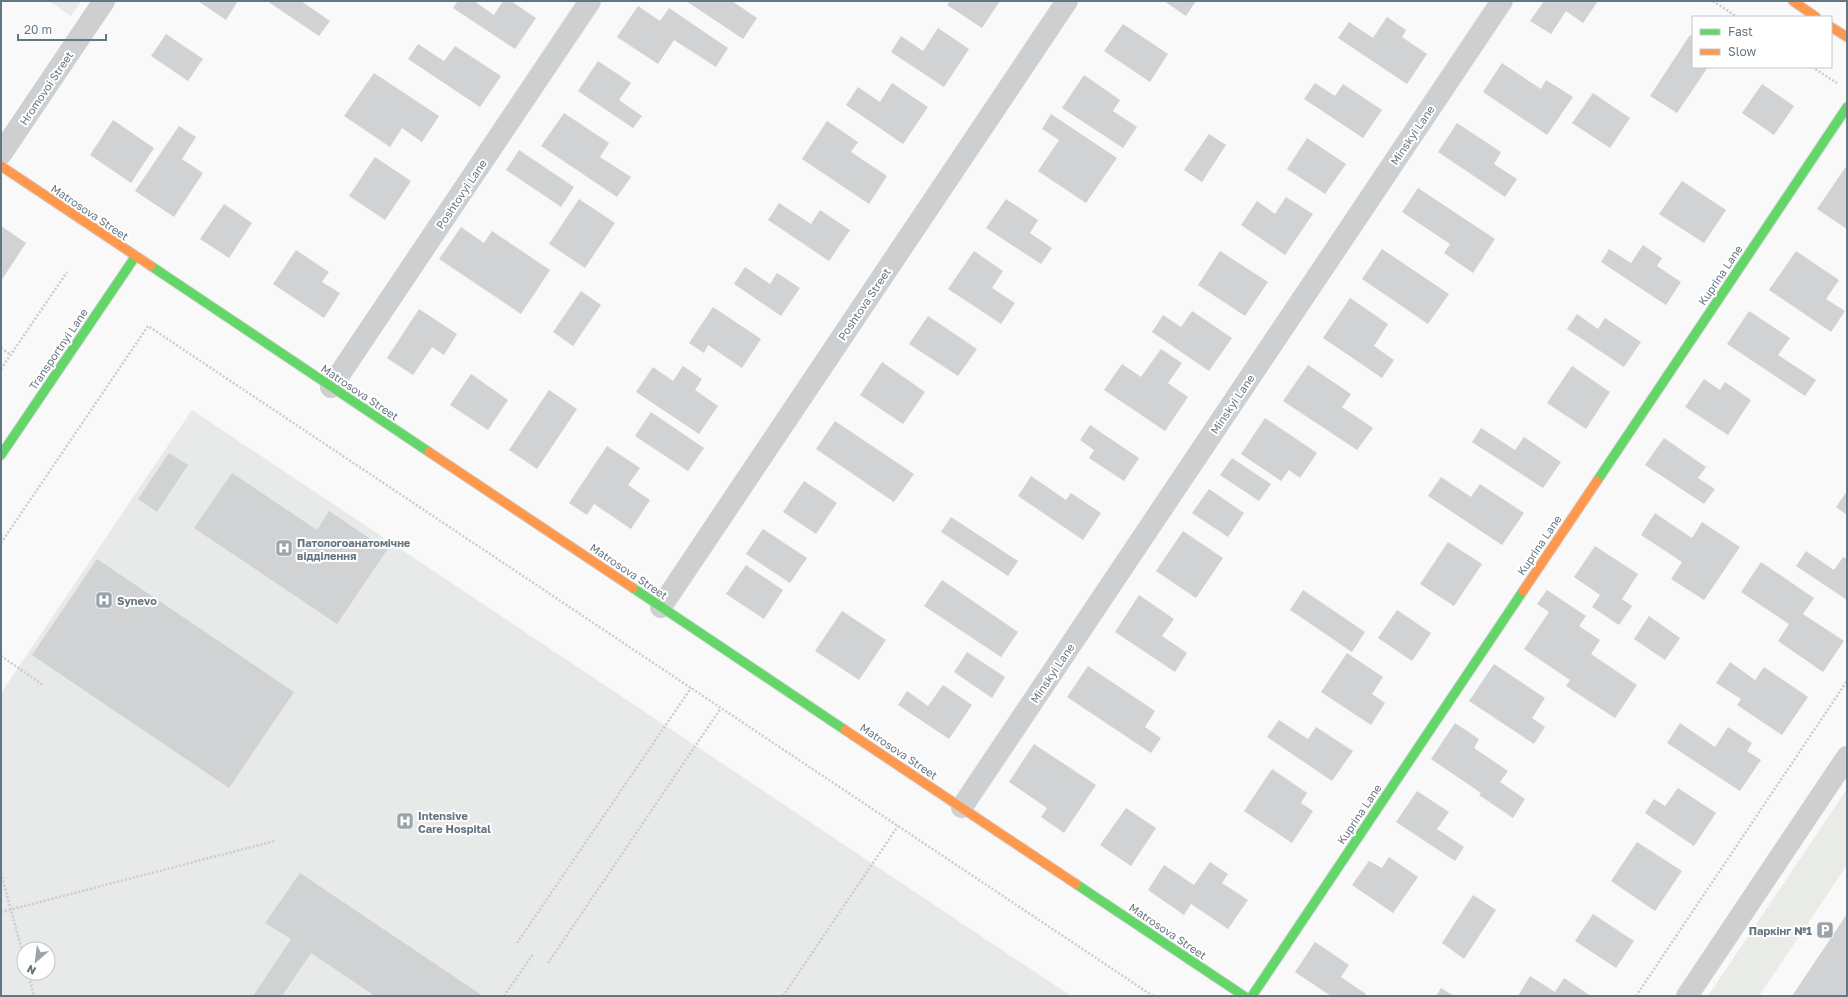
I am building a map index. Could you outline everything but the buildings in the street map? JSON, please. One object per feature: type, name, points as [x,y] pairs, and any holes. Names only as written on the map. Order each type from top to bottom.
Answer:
[{"type":"street","name":"Hromovoi Street","points":[[1,154],[104,1]]},
{"type":"street","name":"Poshtovyi Lane","points":[[331,387],[590,1]]},
{"type":"street","name":"Poshtova Street","points":[[661,607],[1067,1]]},
{"type":"street","name":"Minskyi Lane","points":[[962,808],[1502,1]]},
{"type":"street","points":[[1793,1],[1815,16]]},
{"type":"street","points":[[1832,28],[1847,38]]},
{"type":"street","name":"Kuprina Lane","points":[[1252,996],[1847,107]]},
{"type":"street","name":"Matrosova Street","points":[[1,166],[135,257],[1244,996]]},
{"type":"street","name":"Transportnyi Lane","points":[[1,455],[135,257]]},
{"type":"street","points":[[1687,996],[1847,757]]},
{"type":"path","points":[[1713,1],[1736,16]]},
{"type":"path","points":[[1814,68],[1841,86]]},
{"type":"path","points":[[1,369],[67,272]]},
{"type":"path","points":[[1,543],[148,326],[1153,996]]},
{"type":"path","points":[[1,348],[11,355]]},
{"type":"path","points":[[1,656],[43,685]]},
{"type":"path","points":[[1636,996],[1847,681]]},
{"type":"path","points":[[518,944],[691,688]]},
{"type":"path","points":[[548,964],[721,708]]},
{"type":"path","points":[[783,996],[898,826]]},
{"type":"path","points":[[1,912],[275,841]]},
{"type":"path","points":[[1,873],[19,941]]},
{"type":"path","points":[[504,996],[533,954]]},
{"type":"path","points":[[30,981],[34,996]]},
{"type":"shaded area","points":[[49,1],[81,1],[71,16]]},
{"type":"shaded area","name":"Intensive Care Hospital","points":[[192,410],[1071,996],[1,996],[1,693]]},
{"type":"shaded area","points":[[1847,789],[1847,865],[1759,996],[1708,996]]},
{"type":"traffic: fast","points":[[1597,481],[1847,107]]},
{"type":"traffic: fast","points":[[1,455],[135,257]]},
{"type":"traffic: fast","points":[[151,266],[429,452]]},
{"type":"traffic: fast","points":[[633,588],[845,730]]},
{"type":"traffic: fast","points":[[1252,996],[1523,591]]},
{"type":"traffic: fast","points":[[1076,884],[1244,996]]},
{"type":"traffic: slow","points":[[1793,1],[1815,16]]},
{"type":"traffic: slow","points":[[1832,28],[1847,37]]},
{"type":"traffic: slow","points":[[1,166],[151,266]]},
{"type":"traffic: slow","points":[[429,452],[633,588]]},
{"type":"traffic: slow","points":[[1523,591],[1597,481]]},
{"type":"traffic: slow","points":[[845,730],[1076,884]]},
{"type":"place","name":"Патологоанатомічне відділення","points":[[284,548]]},
{"type":"place","name":"Synevo","points":[[104,600]]},
{"type":"place","name":"Intensive Care Hospital","points":[[405,821]]},
{"type":"place","name":"Паркінг №1","points":[[1825,930]]}]
